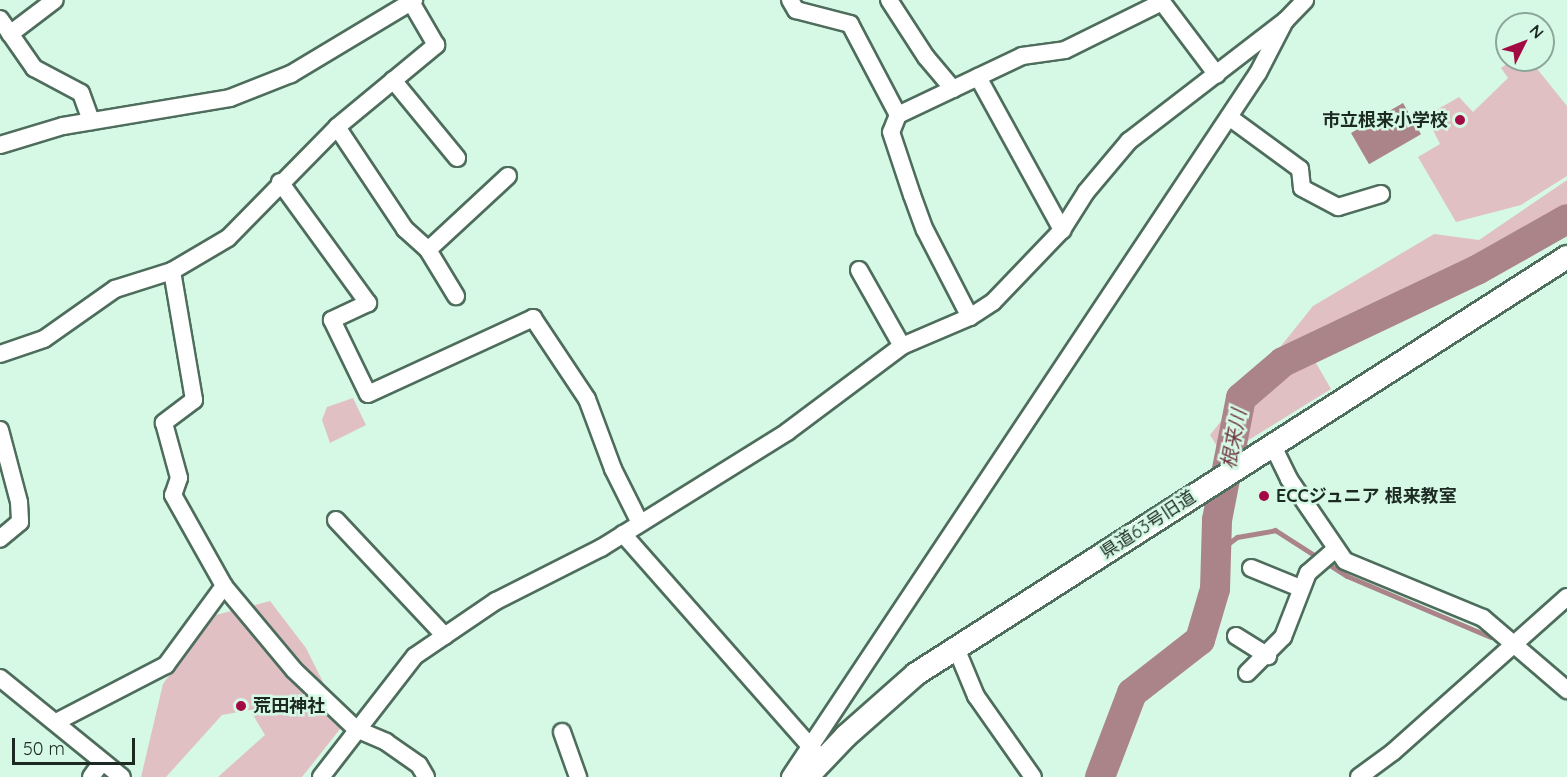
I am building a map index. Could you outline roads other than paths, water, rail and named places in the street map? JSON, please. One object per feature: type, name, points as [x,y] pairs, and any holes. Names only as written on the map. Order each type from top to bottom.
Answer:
[{"type":"street","points":[[10,34],[55,0]]},
{"type":"street","points":[[790,0],[796,10],[850,24],[898,115]]},
{"type":"street","points":[[889,0],[926,57],[953,89]]},
{"type":"street","points":[[321,777],[356,729],[415,656],[496,601],[623,534],[787,432],[902,346],[970,317],[993,302],[1062,230],[1086,192],[1129,141],[1285,21],[1305,0]]},
{"type":"street","points":[[0,145],[91,122],[230,98],[291,74],[412,1],[436,45],[337,127],[280,182],[228,238],[172,271],[115,289],[44,339],[0,354]]},
{"type":"street","points":[[970,317],[915,204],[891,132],[898,115],[1022,56],[1065,50],[1162,2],[1217,75]]},
{"type":"street","points":[[0,19],[34,68],[81,93],[91,122]]},
{"type":"street","points":[[790,777],[816,753],[1229,117],[1285,21]]},
{"type":"street","points":[[978,76],[1062,230]]},
{"type":"street","points":[[393,80],[457,158]]},
{"type":"street","points":[[1229,117],[1300,169],[1302,188],[1338,207],[1381,194]]},
{"type":"street","points":[[337,127],[405,229],[428,250],[456,296]]},
{"type":"street","points":[[428,250],[508,176]]},
{"type":"street","points":[[280,182],[368,303],[332,320],[368,394],[533,318],[586,399],[640,523]]},
{"type":"street","name":"県道63号旧道","points":[[807,777],[816,753],[916,674],[1567,257]]},
{"type":"street","points":[[859,270],[902,346]]},
{"type":"street","points":[[172,271],[194,400],[164,423],[179,478],[173,495],[224,586],[294,670],[356,729],[386,742],[418,765],[426,777]]},
{"type":"street","points":[[0,430],[19,502],[20,522],[0,539]]},
{"type":"street","points":[[1264,450],[1289,479],[1334,551],[1345,561],[1483,618],[1567,690]]},
{"type":"street","points":[[336,520],[445,636]]},
{"type":"street","points":[[623,534],[816,753]]},
{"type":"street","points":[[1248,673],[1268,656],[1283,637],[1300,588],[1308,573],[1334,551]]},
{"type":"street","points":[[1251,568],[1300,588]]},
{"type":"street","points":[[58,721],[166,665],[224,586]]},
{"type":"street","points":[[1359,777],[1393,752],[1567,597]]},
{"type":"street","points":[[1236,636],[1268,656]]},
{"type":"street","points":[[956,648],[976,696],[1033,777]]},
{"type":"street","points":[[0,678],[58,721],[101,763],[122,777]]},
{"type":"street","points":[[562,732],[578,777]]},
{"type":"street","points":[[91,777],[101,763]]},
{"type":"waterway","name":"根来川","points":[[1100,777],[1132,693],[1200,640],[1215,589],[1217,520],[1241,398],[1283,362],[1477,270],[1567,219]]},
{"type":"waterway","points":[[1217,552],[1237,537],[1275,530],[1347,576],[1491,637]]},
{"type":"place","name":"市立根来小学校","points":[[1460,120]]},
{"type":"place","name":"ECCジュニア 根来教室","points":[[1264,496]]},
{"type":"place","name":"荒田神社","points":[[241,706]]}]
